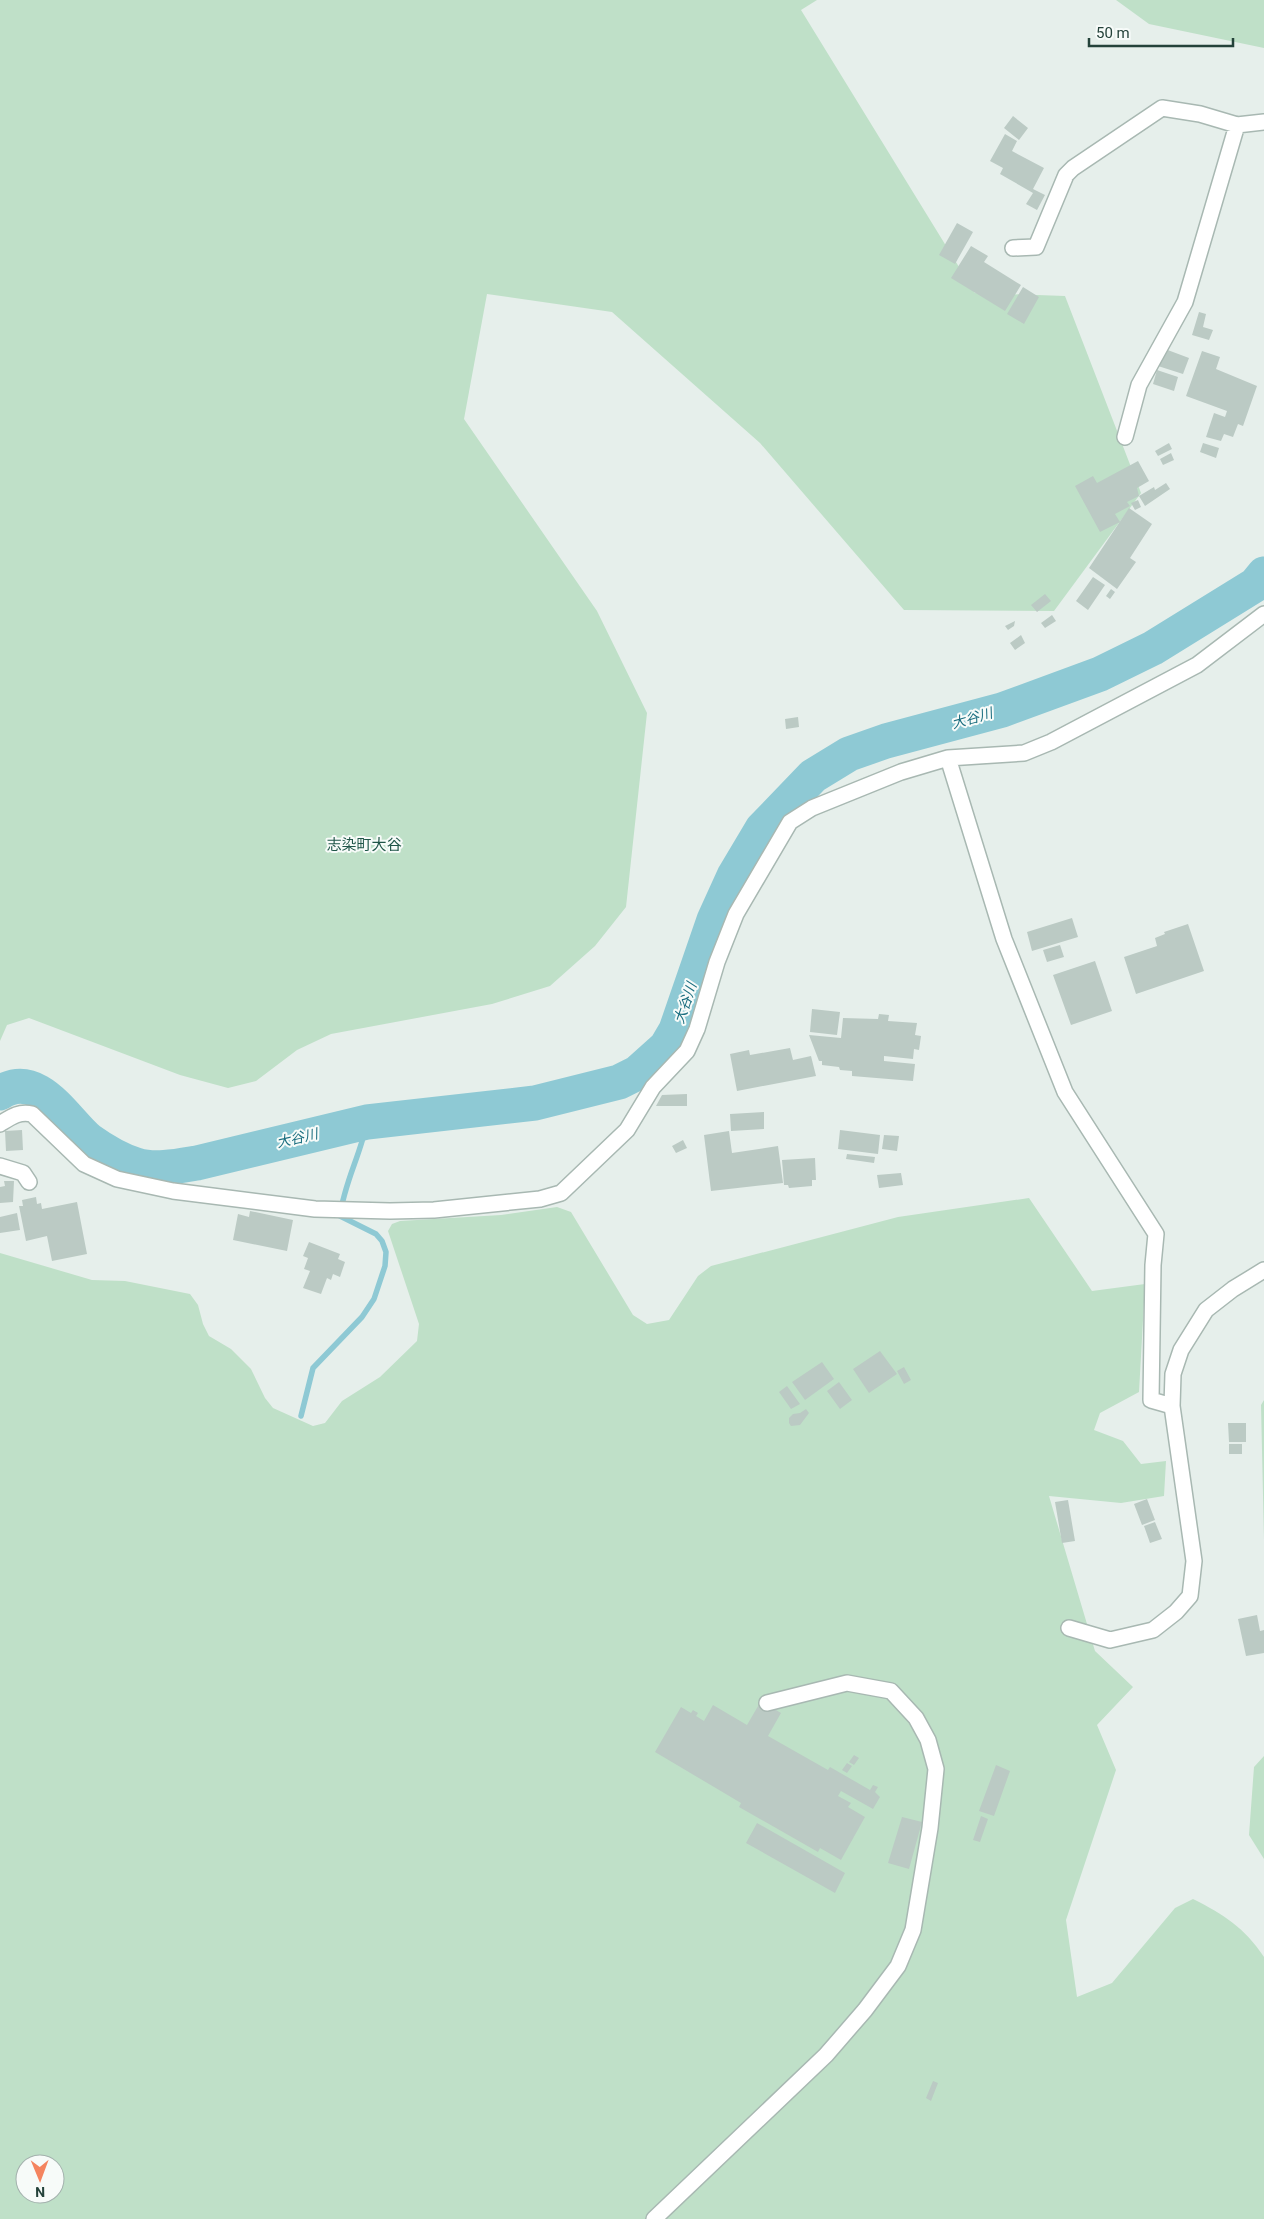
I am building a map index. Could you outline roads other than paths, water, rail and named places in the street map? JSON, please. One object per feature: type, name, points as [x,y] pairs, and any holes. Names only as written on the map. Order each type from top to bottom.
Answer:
[{"type":"street","points":[[1012,248],[1036,247],[1066,175],[1073,168],[1162,108],[1200,114],[1237,125],[1264,122]]},
{"type":"street","points":[[1125,437],[1139,385],[1185,302],[1237,125]]},
{"type":"street","points":[[0,1124],[16,1114],[32,1114],[84,1164],[117,1179],[173,1191],[305,1208],[390,1211],[434,1210],[540,1199],[562,1193],[626,1130],[653,1087],[687,1051],[697,1029],[717,962],[736,914],[790,822],[812,808],[901,772],[948,758],[1024,752],[1051,742],[1197,665],[1264,614]]},
{"type":"street","points":[[948,758],[1004,939],[1065,1092],[1156,1234],[1153,1265],[1151,1400],[1172,1406]]},
{"type":"street","points":[[0,1166],[23,1174],[29,1182]]},
{"type":"street","points":[[1069,1628],[1110,1640],[1153,1630],[1176,1612],[1190,1596],[1194,1561],[1172,1406],[1173,1374],[1181,1350],[1206,1310],[1233,1289],[1264,1270]]},
{"type":"street","points":[[654,2219],[826,2055],[865,2010],[898,1966],[913,1930],[930,1828],[936,1769],[928,1740],[916,1718],[891,1692],[847,1683],[767,1703]]},
{"type":"waterway","name":"大谷川","points":[[0,1093],[14,1087],[27,1087],[39,1092],[50,1100],[89,1140],[100,1147],[118,1158],[136,1165],[159,1168],[197,1163],[367,1122],[535,1103],[619,1082],[637,1073],[666,1047],[676,1030],[714,920],[734,876],[762,829],[813,776],[849,754],[886,741],[1002,710],[1100,674],[1153,648],[1255,585],[1264,574]]},
{"type":"waterway","points":[[301,1416],[313,1368],[362,1317],[374,1299],[385,1266],[386,1252],[382,1241],[376,1234],[340,1216],[345,1192],[367,1122]]},
{"type":"district","name":"志染町大谷","points":[[364,845]]}]
